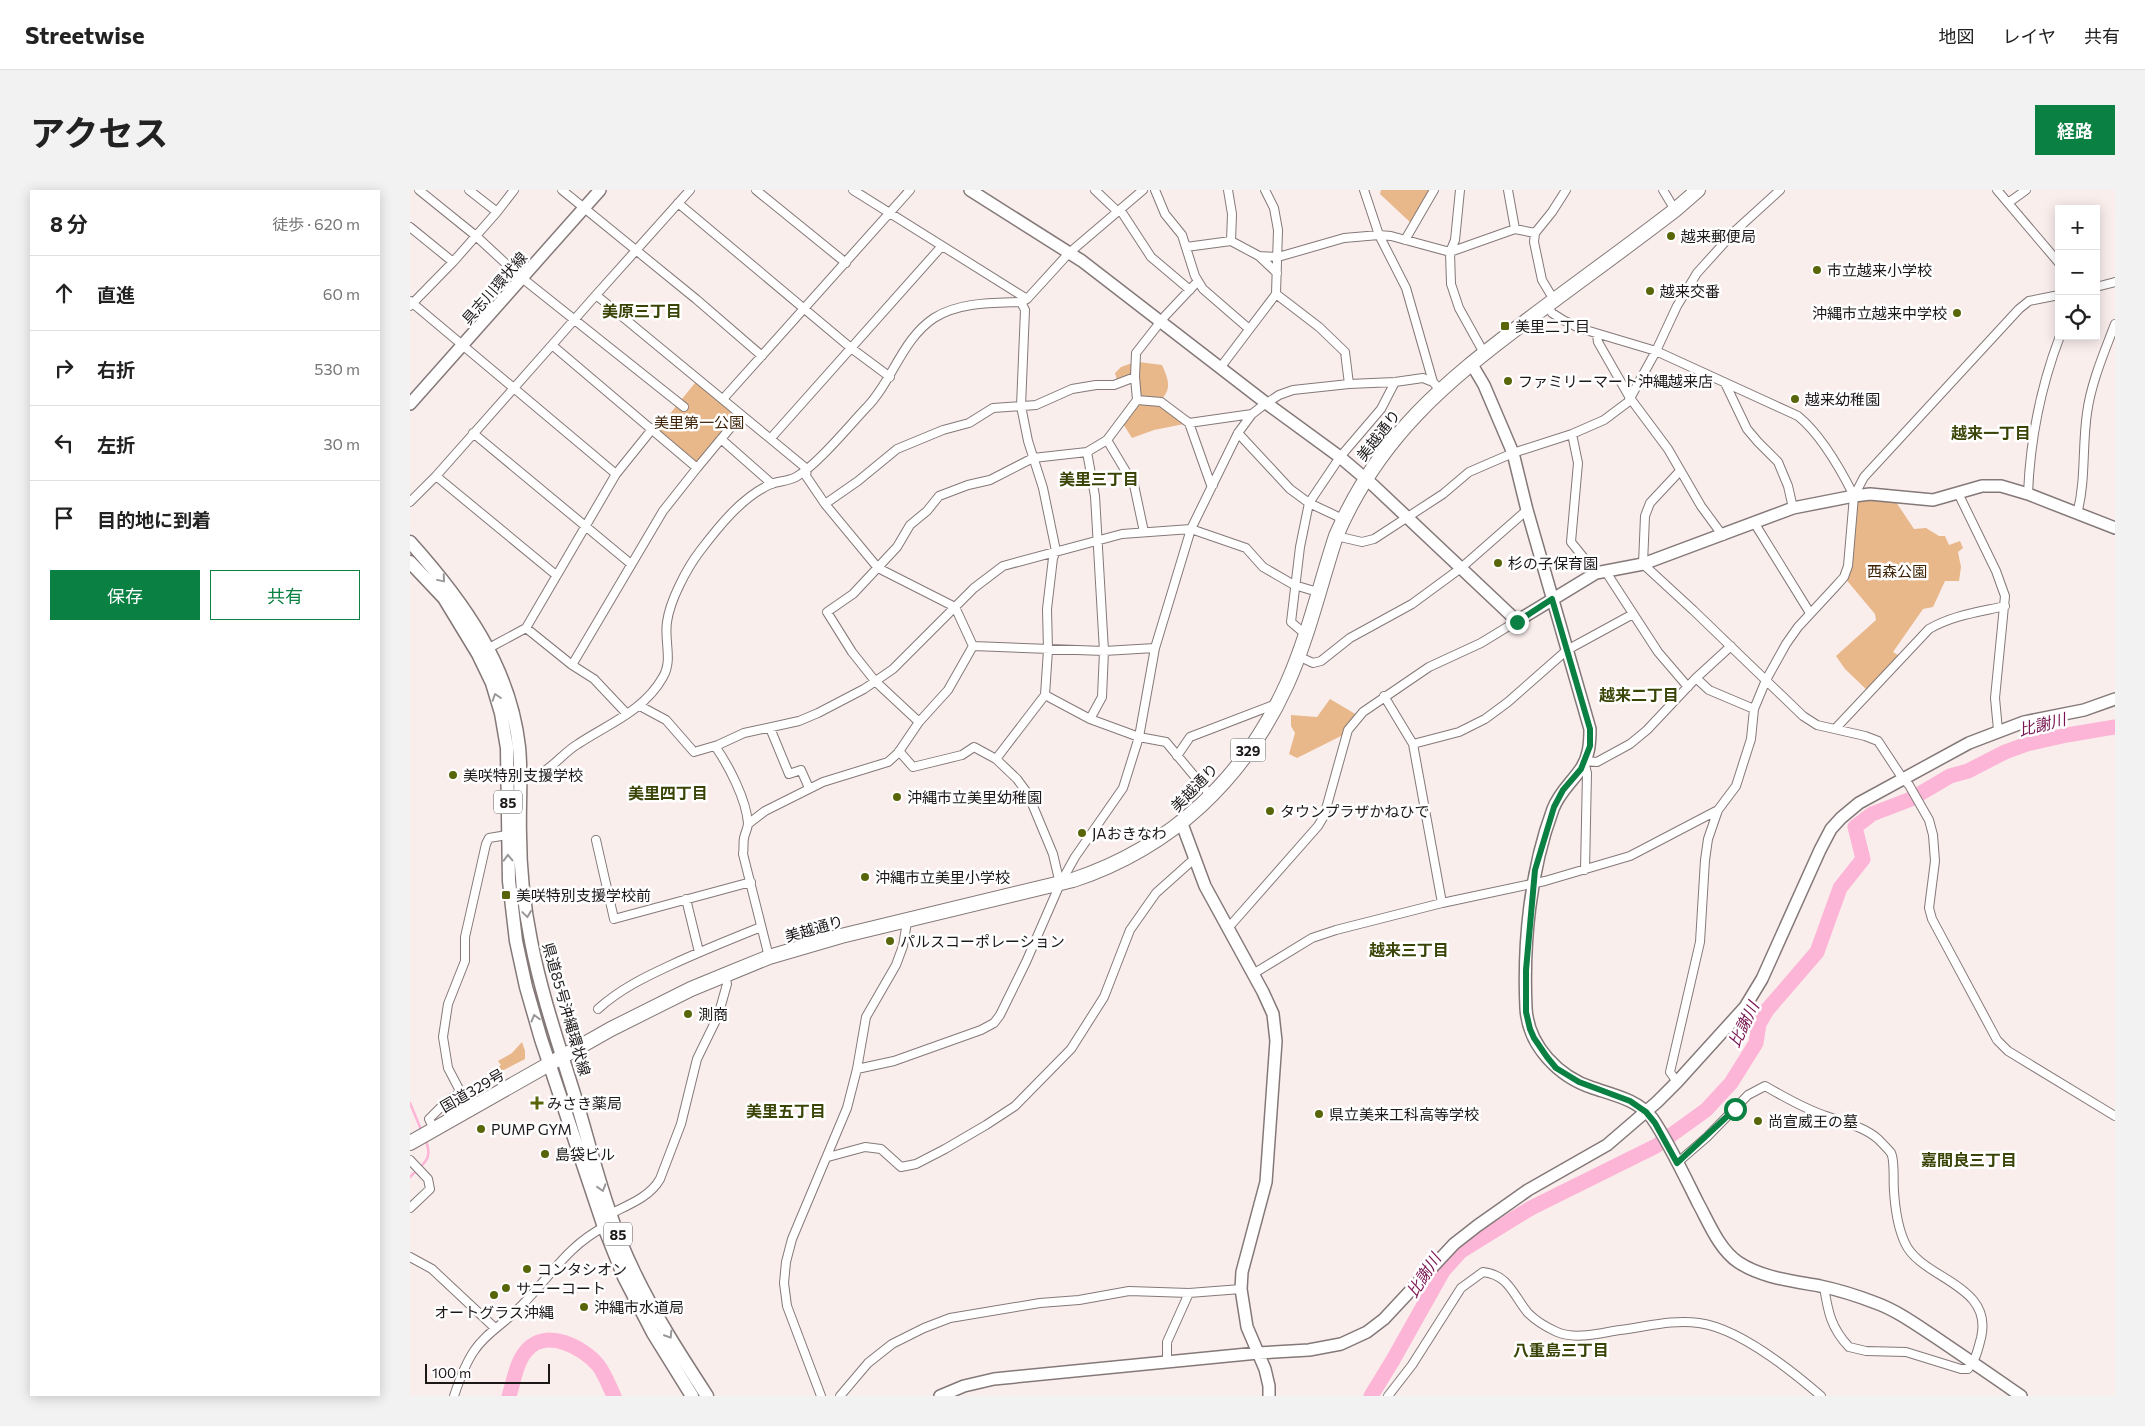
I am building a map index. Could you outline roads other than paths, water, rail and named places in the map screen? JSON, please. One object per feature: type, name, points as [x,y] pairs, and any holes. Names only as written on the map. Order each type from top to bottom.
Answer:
[{"type":"highway","name":"美越通り","points":[[550,1064],[611,1029],[691,989],[769,957],[842,936],[907,922],[1060,884],[1088,875],[1145,848],[1182,824],[1211,796],[1239,763],[1277,704],[1306,634],[1343,519],[1365,478],[1436,386],[1471,364],[1484,352],[1675,210],[1698,190]]},
{"type":"highway","name":"国道329号","points":[[412,1141],[431,1127],[470,1110],[550,1064]]},
{"type":"main road","name":"県道85号沖縄環状線","points":[[410,542],[453,592],[489,648],[503,679],[513,711],[520,775],[522,882],[530,939],[540,982],[610,1214],[634,1271],[658,1318],[707,1396]]},
{"type":"main road","name":"県道85号沖縄環状線","points":[[410,562],[444,598],[478,654],[492,683],[502,713],[507,748],[509,881],[516,941],[526,987],[604,1227],[624,1277],[653,1332],[692,1396]]},
{"type":"street","points":[[418,190],[476,236],[522,278],[684,407]]},
{"type":"street","points":[[469,190],[497,212]]},
{"type":"street","points":[[514,190],[453,262],[411,303],[616,474]]},
{"type":"street","points":[[562,190],[762,356]]},
{"type":"street","name":"具志川環状線","points":[[410,404],[600,190]]},
{"type":"street","points":[[410,502],[436,476],[690,190]]},
{"type":"street","points":[[756,190],[846,263]]},
{"type":"street","points":[[854,190],[1024,300]]},
{"type":"street","points":[[723,399],[910,190]]},
{"type":"street","points":[[970,190],[1069,253],[1340,458],[1365,478],[1406,519],[1517,622]]},
{"type":"street","points":[[1095,190],[1115,209],[1121,211],[1152,257],[1190,290]]},
{"type":"street","points":[[520,775],[538,775],[566,751],[640,706],[663,677],[668,662],[667,622],[670,607],[689,568],[726,519],[753,494],[772,484],[795,478],[872,403],[916,334],[932,319],[945,312],[990,303],[1024,300],[1069,253],[1121,211],[1127,202],[1143,190]]},
{"type":"street","points":[[1155,190],[1165,214],[1182,235],[1198,281],[1203,289],[1248,328]]},
{"type":"street","points":[[1228,190],[1232,214],[1231,241]]},
{"type":"street","points":[[1220,368],[1248,328],[1276,294],[1278,230],[1274,208],[1265,190]]},
{"type":"street","points":[[1364,190],[1379,235],[1406,288],[1436,386]]},
{"type":"street","points":[[1405,240],[1434,190]]},
{"type":"street","points":[[1460,190],[1455,240],[1450,252],[1451,284],[1459,308],[1484,352]]},
{"type":"street","points":[[1508,190],[1514,229]]},
{"type":"street","points":[[1566,190],[1552,212],[1535,233],[1534,242],[1542,280],[1552,313],[1563,320],[1597,334],[1656,350],[1798,416],[1808,425],[1842,471],[1854,496]]},
{"type":"street","points":[[1663,190],[1675,210]]},
{"type":"street","points":[[1336,536],[1362,542],[1374,539],[1443,494],[1469,472],[1513,453],[1572,434],[1604,420],[1628,402],[1677,306],[1697,273],[1735,230],[1780,190]]},
{"type":"street","points":[[1996,190],[2055,258]]},
{"type":"street","points":[[2008,203],[2026,190]]},
{"type":"street","points":[[678,203],[851,348],[890,377]]},
{"type":"street","points":[[410,227],[453,262]]},
{"type":"street","points":[[1259,256],[1278,257],[1344,238],[1379,235],[1450,252],[1514,229],[1535,233]]},
{"type":"street","points":[[1186,247],[1231,241],[1259,256],[1277,272]]},
{"type":"street","points":[[771,438],[941,247]]},
{"type":"street","points":[[919,722],[875,681],[852,652],[827,612],[853,594],[897,547],[910,525],[940,496],[968,485],[990,480],[1033,458],[1087,452],[1107,440],[1137,400],[1135,377],[1136,353],[1161,321],[1198,281]]},
{"type":"street","points":[[2100,286],[2115,282]]},
{"type":"street","points":[[1276,294],[1319,327],[1345,352],[1349,384]]},
{"type":"street","points":[[596,295],[807,468]]},
{"type":"street","points":[[1677,1082],[1670,1072],[1700,942],[1708,839],[1718,810],[1736,786],[1751,739],[1754,709],[1766,680],[1786,644],[1810,613],[1844,577],[1848,566],[1854,496],[1864,477],[2019,309],[2029,301],[2055,296]]},
{"type":"street","points":[[996,758],[1045,695],[1048,650],[1046,609],[1053,558],[1056,551],[1043,488],[1033,458],[1022,406],[1024,300]]},
{"type":"street","points":[[2077,514],[2082,496],[2087,414],[2092,387],[2115,324]]},
{"type":"street","points":[[1597,334],[1598,342],[1630,398],[1668,449],[1679,472],[1723,536]]},
{"type":"street","points":[[2028,494],[2032,451],[2045,381],[2059,340]]},
{"type":"street","points":[[552,345],[653,428],[697,468]]},
{"type":"street","points":[[1471,364],[1484,385],[1513,453],[1527,510],[1590,729],[1590,746],[1581,769],[1563,790],[1554,807],[1533,882],[1526,970],[1526,1012],[1530,1029],[1541,1050],[1556,1068],[1579,1082],[1630,1101],[1646,1112],[1660,1132],[1711,1228],[1733,1259],[1762,1274],[1848,1293],[1887,1307],[2021,1396]]},
{"type":"street","points":[[825,504],[858,481],[897,449],[943,430],[969,423],[993,408],[1036,405],[1072,389],[1096,385],[1114,385],[1135,377]]},
{"type":"street","points":[[857,1069],[894,1061],[981,1030],[994,1023],[1005,1006],[1060,884],[1075,857],[1120,795],[1139,737],[1154,648],[1191,529],[1238,433],[1252,414],[1266,403],[1293,390],[1423,378],[1436,386]]},
{"type":"street","points":[[1306,634],[1291,622],[1294,585],[1309,503],[1340,458],[1381,409],[1395,382]]},
{"type":"street","points":[[1725,383],[1748,429],[1778,462],[1788,486],[1793,508]]},
{"type":"street","points":[[1137,400],[1162,402],[1189,423],[1204,468],[1211,485],[1213,484]]},
{"type":"street","points":[[1189,423],[1252,414]]},
{"type":"street","points":[[572,665],[663,510],[740,415]]},
{"type":"street","points":[[489,648],[526,628],[616,474],[653,428]]},
{"type":"street","points":[[473,433],[584,527],[631,564]]},
{"type":"street","points":[[1238,433],[1290,490],[1309,503],[1343,519]]},
{"type":"street","points":[[1572,434],[1578,463],[1572,542],[1601,573],[1633,614],[1658,652],[1688,688]]},
{"type":"street","points":[[721,439],[772,484]]},
{"type":"street","points":[[1107,440],[1134,486],[1144,532]]},
{"type":"street","points":[[1087,452],[1095,496],[1104,651],[1102,697],[1090,719]]},
{"type":"street","points":[[807,468],[806,476],[825,504],[878,568],[955,608],[973,646]]},
{"type":"street","points":[[1679,472],[1650,503],[1645,516],[1643,564],[1803,716],[1817,725],[1865,736],[1878,741],[1929,820],[1935,849],[1929,908],[1932,919],[1997,1040],[2008,1051],[2115,1116]]},
{"type":"street","points":[[436,476],[556,575]]},
{"type":"street","points":[[1229,927],[1318,826],[1324,816],[1348,730],[1362,712],[1429,666],[1481,643],[1552,599],[1601,573],[1643,564],[1723,536],[1793,508],[1870,494],[1933,500],[1982,486],[2001,486],[2028,494],[2115,528]]},
{"type":"street","points":[[1958,493],[1996,572],[2005,596],[1994,698],[1998,730]]},
{"type":"street","points":[[1298,656],[1314,663],[1321,661],[1350,638],[1412,604],[1461,568],[1527,510]]},
{"type":"street","points":[[1755,524],[1810,613]]},
{"type":"street","points":[[640,706],[666,720],[694,752],[715,746],[744,733],[799,721],[818,713],[893,669],[974,588],[1003,566],[1122,534],[1191,529],[1246,548],[1263,567],[1294,585],[1318,592]]},
{"type":"street","points":[[1835,729],[1929,629],[1941,622],[1961,615],[2005,606]]},
{"type":"street","points":[[1413,744],[1459,732],[1485,719],[1508,702],[1567,650],[1633,614]]},
{"type":"street","points":[[526,628],[572,665],[594,679],[627,714]]},
{"type":"street","points":[[973,646],[1104,651],[1154,648]]},
{"type":"street","points":[[748,824],[765,812],[823,782],[888,762],[899,751],[919,722],[948,690],[973,646]]},
{"type":"street","points":[[1584,761],[1597,762],[1630,744],[1647,730],[1696,678],[1731,646]]},
{"type":"street","points":[[1696,678],[1710,690],[1754,709]]},
{"type":"street","points":[[1045,695],[1090,719],[1139,737],[1166,742],[1211,796]]},
{"type":"street","points":[[1384,696],[1413,744],[1442,903]]},
{"type":"street","points":[[940,1396],[964,1386],[994,1379],[1258,1353],[1309,1350],[1341,1344],[1367,1332],[1384,1319],[1454,1244],[1528,1190],[1607,1145],[1646,1112],[1677,1082],[1745,1007],[1762,979],[1820,850],[1831,829],[1841,818],[1860,802],[1906,782],[1969,742],[2024,722],[2084,710],[2115,699]]},
{"type":"street","points":[[1177,756],[1190,737],[1277,704]]},
{"type":"street","points":[[770,728],[789,774],[800,770],[810,788]]},
{"type":"street","points":[[715,746],[727,763],[734,782],[743,798],[748,824],[744,839],[744,854],[769,957]]},
{"type":"street","points":[[899,751],[913,767],[962,755],[974,747],[996,758],[1017,779],[1028,794],[1053,854],[1060,884]]},
{"type":"street","points":[[1584,761],[1587,773],[1585,870]]},
{"type":"street","points":[[1253,974],[1312,938],[1442,903],[1585,870],[1644,850],[1718,810]]},
{"type":"street","points":[[1182,824],[1206,886],[1229,927],[1272,1014],[1276,1041],[1266,1182],[1242,1272],[1241,1288],[1247,1327],[1265,1369],[1269,1396]]},
{"type":"street","points":[[470,1110],[448,1068],[443,1037],[448,1004],[465,961],[465,936],[486,844],[489,838],[507,835]]},
{"type":"street","points":[[596,840],[614,919],[751,882]]},
{"type":"street","points":[[828,1157],[865,1148],[881,1149],[901,1167],[916,1164],[986,1125],[1015,1106],[1071,1049],[1104,997],[1130,930],[1156,893],[1194,859]]},
{"type":"street","points":[[686,900],[699,952]]},
{"type":"street","points":[[821,1396],[787,1306],[784,1283],[788,1250],[848,1108],[866,1017],[896,965],[903,946],[907,922]]},
{"type":"street","points":[[598,1009],[613,995],[642,979],[699,952],[761,927]]},
{"type":"street","points":[[610,1214],[641,1198],[656,1186],[660,1179],[681,1124],[698,1059],[718,1016],[728,984],[725,975]]},
{"type":"street","points":[[1677,1163],[1707,1137],[1748,1095],[1765,1086],[1826,1116],[1854,1125],[1877,1138],[1892,1154],[1894,1192],[1902,1234],[1908,1248],[1918,1260],[1954,1282],[1974,1302],[1981,1315],[1982,1331],[1973,1363],[1968,1369],[1961,1369],[1906,1352],[1866,1351],[1849,1347],[1832,1323],[1828,1312],[1824,1287]]},
{"type":"street","points":[[431,1127],[429,1119],[442,1106],[461,1092]]},
{"type":"street","points":[[410,1208],[430,1189],[428,1179],[411,1162]]},
{"type":"street","points":[[454,1396],[475,1350],[495,1328],[526,1301],[575,1246],[604,1227]]},
{"type":"street","points":[[410,1257],[432,1269],[495,1328]]},
{"type":"street","points":[[1388,1396],[1412,1366],[1461,1288],[1483,1272],[1498,1275],[1508,1284],[1529,1314],[1556,1332],[1590,1336],[1669,1322],[1709,1325],[1725,1330],[1771,1357],[1821,1396]]},
{"type":"street","points":[[840,1396],[868,1363],[892,1344],[924,1328],[950,1318],[1129,1291],[1189,1293],[1241,1288]]},
{"type":"street","points":[[1167,1362],[1168,1342],[1189,1293]]},
{"type":"waterway","name":"比謝川","points":[[1371,1396],[1443,1271],[1461,1251],[1531,1208],[1656,1146],[1706,1110],[1731,1083],[1756,1043],[1759,1024],[1767,1010],[1817,952],[1840,888],[1863,859],[1855,827],[1872,814],[1911,799],[1950,776],[1968,771],[2005,752],[2027,744],[2115,727]]},
{"type":"waterway","points":[[410,1103],[422,1132]]},
{"type":"waterway","points":[[410,1177],[428,1156],[428,1146],[425,1139]]},
{"type":"waterway","name":"比謝川","points":[[509,1396],[518,1366],[527,1350],[535,1344],[554,1340],[564,1342],[591,1358],[603,1372],[614,1396]]},
{"type":"place","name":"越来郵便局","points":[[1671,236]]},
{"type":"place","name":"市立越来小学校","points":[[1817,270]]},
{"type":"place","name":"越来交番","points":[[1650,291]]},
{"type":"place","name":"沖縄市立越来中学校","points":[[1957,313]]},
{"type":"place","name":"美里二丁目","points":[[1505,326]]},
{"type":"place","name":"ファミリーマート沖縄越来店","points":[[1508,381]]},
{"type":"place","name":"越来幼稚園","points":[[1795,399]]},
{"type":"place","name":"杉の子保育園","points":[[1498,563]]},
{"type":"place","name":"美咲特別支援学校","points":[[453,775]]},
{"type":"place","name":"沖縄市立美里幼稚園","points":[[897,797]]},
{"type":"place","name":"タウンプラザかねひで","points":[[1270,811]]},
{"type":"place","name":"JAおきなわ","points":[[1082,833]]},
{"type":"place","name":"沖縄市立美里小学校","points":[[865,877]]},
{"type":"place","name":"美咲特別支援学校前","points":[[506,895]]},
{"type":"place","name":"パルスコーポレーション","points":[[890,941]]},
{"type":"place","name":"測商","points":[[688,1014]]},
{"type":"place","name":"みさき薬局","points":[[537,1103]]},
{"type":"place","name":"県立美来工科高等学校","points":[[1319,1114]]},
{"type":"place","name":"尚宣威王の墓","points":[[1758,1121]]},
{"type":"place","name":"PUMP GYM","points":[[481,1129]]},
{"type":"place","name":"島袋ビル","points":[[545,1154]]},
{"type":"place","name":"コンタシオン","points":[[527,1269]]},
{"type":"place","name":"サニーコート","points":[[506,1288]]},
{"type":"place","name":"オートグラス沖縄","points":[[494,1295]]},
{"type":"place","name":"沖縄市水道局","points":[[584,1307]]},
{"type":"district","name":"美原三丁目","points":[[642,310]]},
{"type":"district","name":"越来一丁目","points":[[1991,432]]},
{"type":"district","name":"美里三丁目","points":[[1099,478]]},
{"type":"district","name":"越来二丁目","points":[[1639,694]]},
{"type":"district","name":"美里四丁目","points":[[668,792]]},
{"type":"district","name":"越来三丁目","points":[[1409,949]]},
{"type":"district","name":"美里五丁目","points":[[786,1110]]},
{"type":"district","name":"嘉間良三丁目","points":[[1969,1159]]},
{"type":"district","name":"八重島三丁目","points":[[1561,1349]]},
{"type":"park label","name":"美里第一公園","points":[[699,422]]},
{"type":"park label","name":"西森公園","points":[[1897,571]]}]
